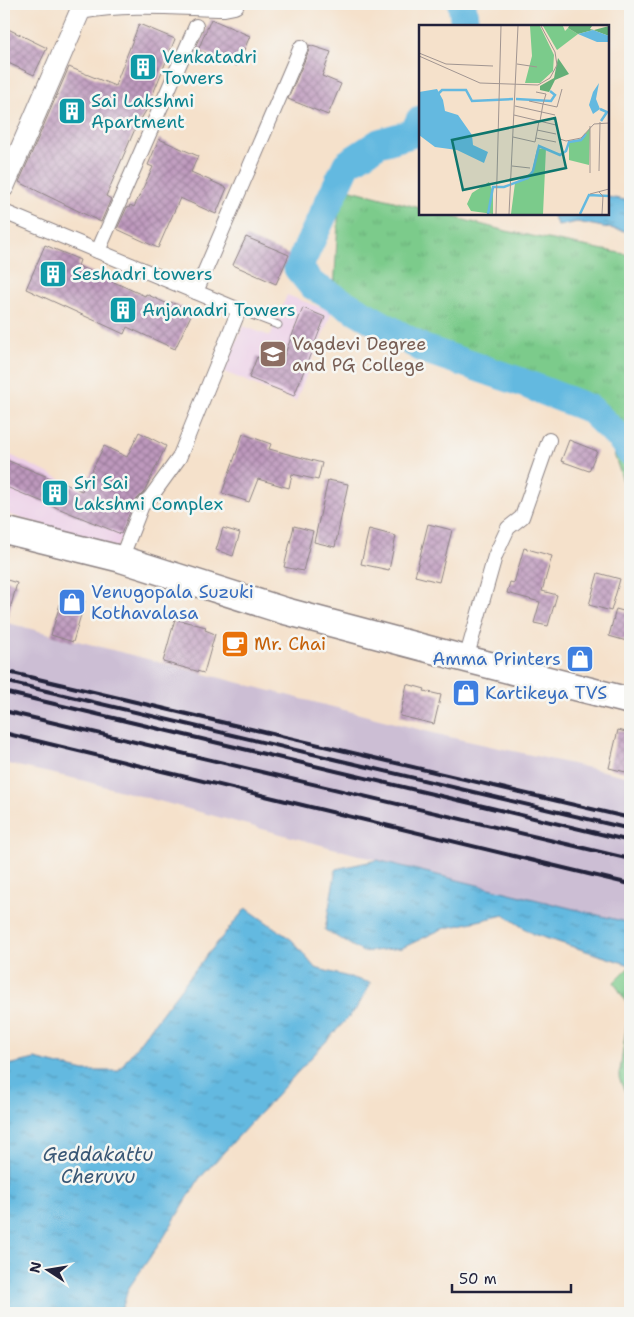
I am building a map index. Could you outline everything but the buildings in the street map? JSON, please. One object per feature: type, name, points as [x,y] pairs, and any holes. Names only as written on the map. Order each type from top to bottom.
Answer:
[{"type":"highway","points":[[4,530],[121,559],[285,611],[466,660],[630,701]]},
{"type":"street","points":[[4,187],[81,9],[102,5],[126,4],[224,6],[234,4]]},
{"type":"street","points":[[98,251],[196,26]]},
{"type":"street","points":[[196,292],[301,47]]},
{"type":"street","points":[[4,212],[239,310],[180,458],[150,498],[142,505],[121,559]]},
{"type":"street","points":[[466,660],[495,556],[508,528],[522,517],[549,440]]},
{"type":"lane","points":[[239,310],[278,325]]},
{"type":"shaded area","name":"Vagdevi Degree and PG College","points":[[287,295],[332,312],[296,401],[224,372],[243,326],[270,336]]},
{"type":"shaded area","points":[[4,452],[133,514],[117,548],[4,513]]},
{"type":"shaded area","points":[[4,622],[445,736],[630,777],[630,923],[377,860],[81,780],[4,763]]},
{"type":"green space","points":[[340,187],[419,208],[419,215],[446,215],[506,231],[630,255],[630,503],[602,417],[333,309]]},
{"type":"green space","points":[[630,966],[630,1103],[619,1078],[629,1007],[614,982]]},
{"type":"water","points":[[609,197],[630,201],[630,232],[577,222],[558,226],[552,215],[609,215]]},
{"type":"water","points":[[377,860],[630,923],[630,965],[533,934],[504,915],[442,929],[402,948],[363,952],[325,930],[336,869]]},
{"type":"water","name":"Geddakattu Cheruvu","points":[[246,908],[292,940],[315,968],[371,983],[357,1008],[199,1179],[164,1237],[128,1289],[121,1313],[4,1313],[4,1066],[35,1059],[84,1071],[118,1071],[194,971]]},
{"type":"waterway","points":[[462,4],[465,25]]},
{"type":"waterway","points":[[419,122],[414,133],[379,143],[347,164],[298,268],[312,285],[424,349],[518,381],[590,409],[622,440],[630,452]]},
{"type":"railway","points":[[4,671],[630,818]]},
{"type":"railway","points":[[4,681],[630,829]]},
{"type":"railway","points":[[4,692],[630,841]]},
{"type":"railway","points":[[4,711],[630,859]]},
{"type":"railway","points":[[4,733],[630,884]]},
{"type":"place","name":"Venkatadri Towers","points":[[143,67]]},
{"type":"place","name":"Sai Lakshmi Apartment","points":[[72,111]]},
{"type":"place","name":"Seshadri towers","points":[[53,274]]},
{"type":"place","name":"Anjanadri Towers","points":[[123,310]]},
{"type":"place","name":"Vagdevi Degree and PG College","points":[[273,354]]},
{"type":"place","name":"Sri Sai Lakshmi Complex","points":[[55,493]]},
{"type":"place","name":"Venugopala Suzuki Kothavalasa","points":[[72,602]]},
{"type":"place","name":"Mr. Chai","points":[[235,644]]},
{"type":"place","name":"Amma Printers","points":[[580,659]]},
{"type":"place","name":"Kartikeya TVS","points":[[466,693]]}]
